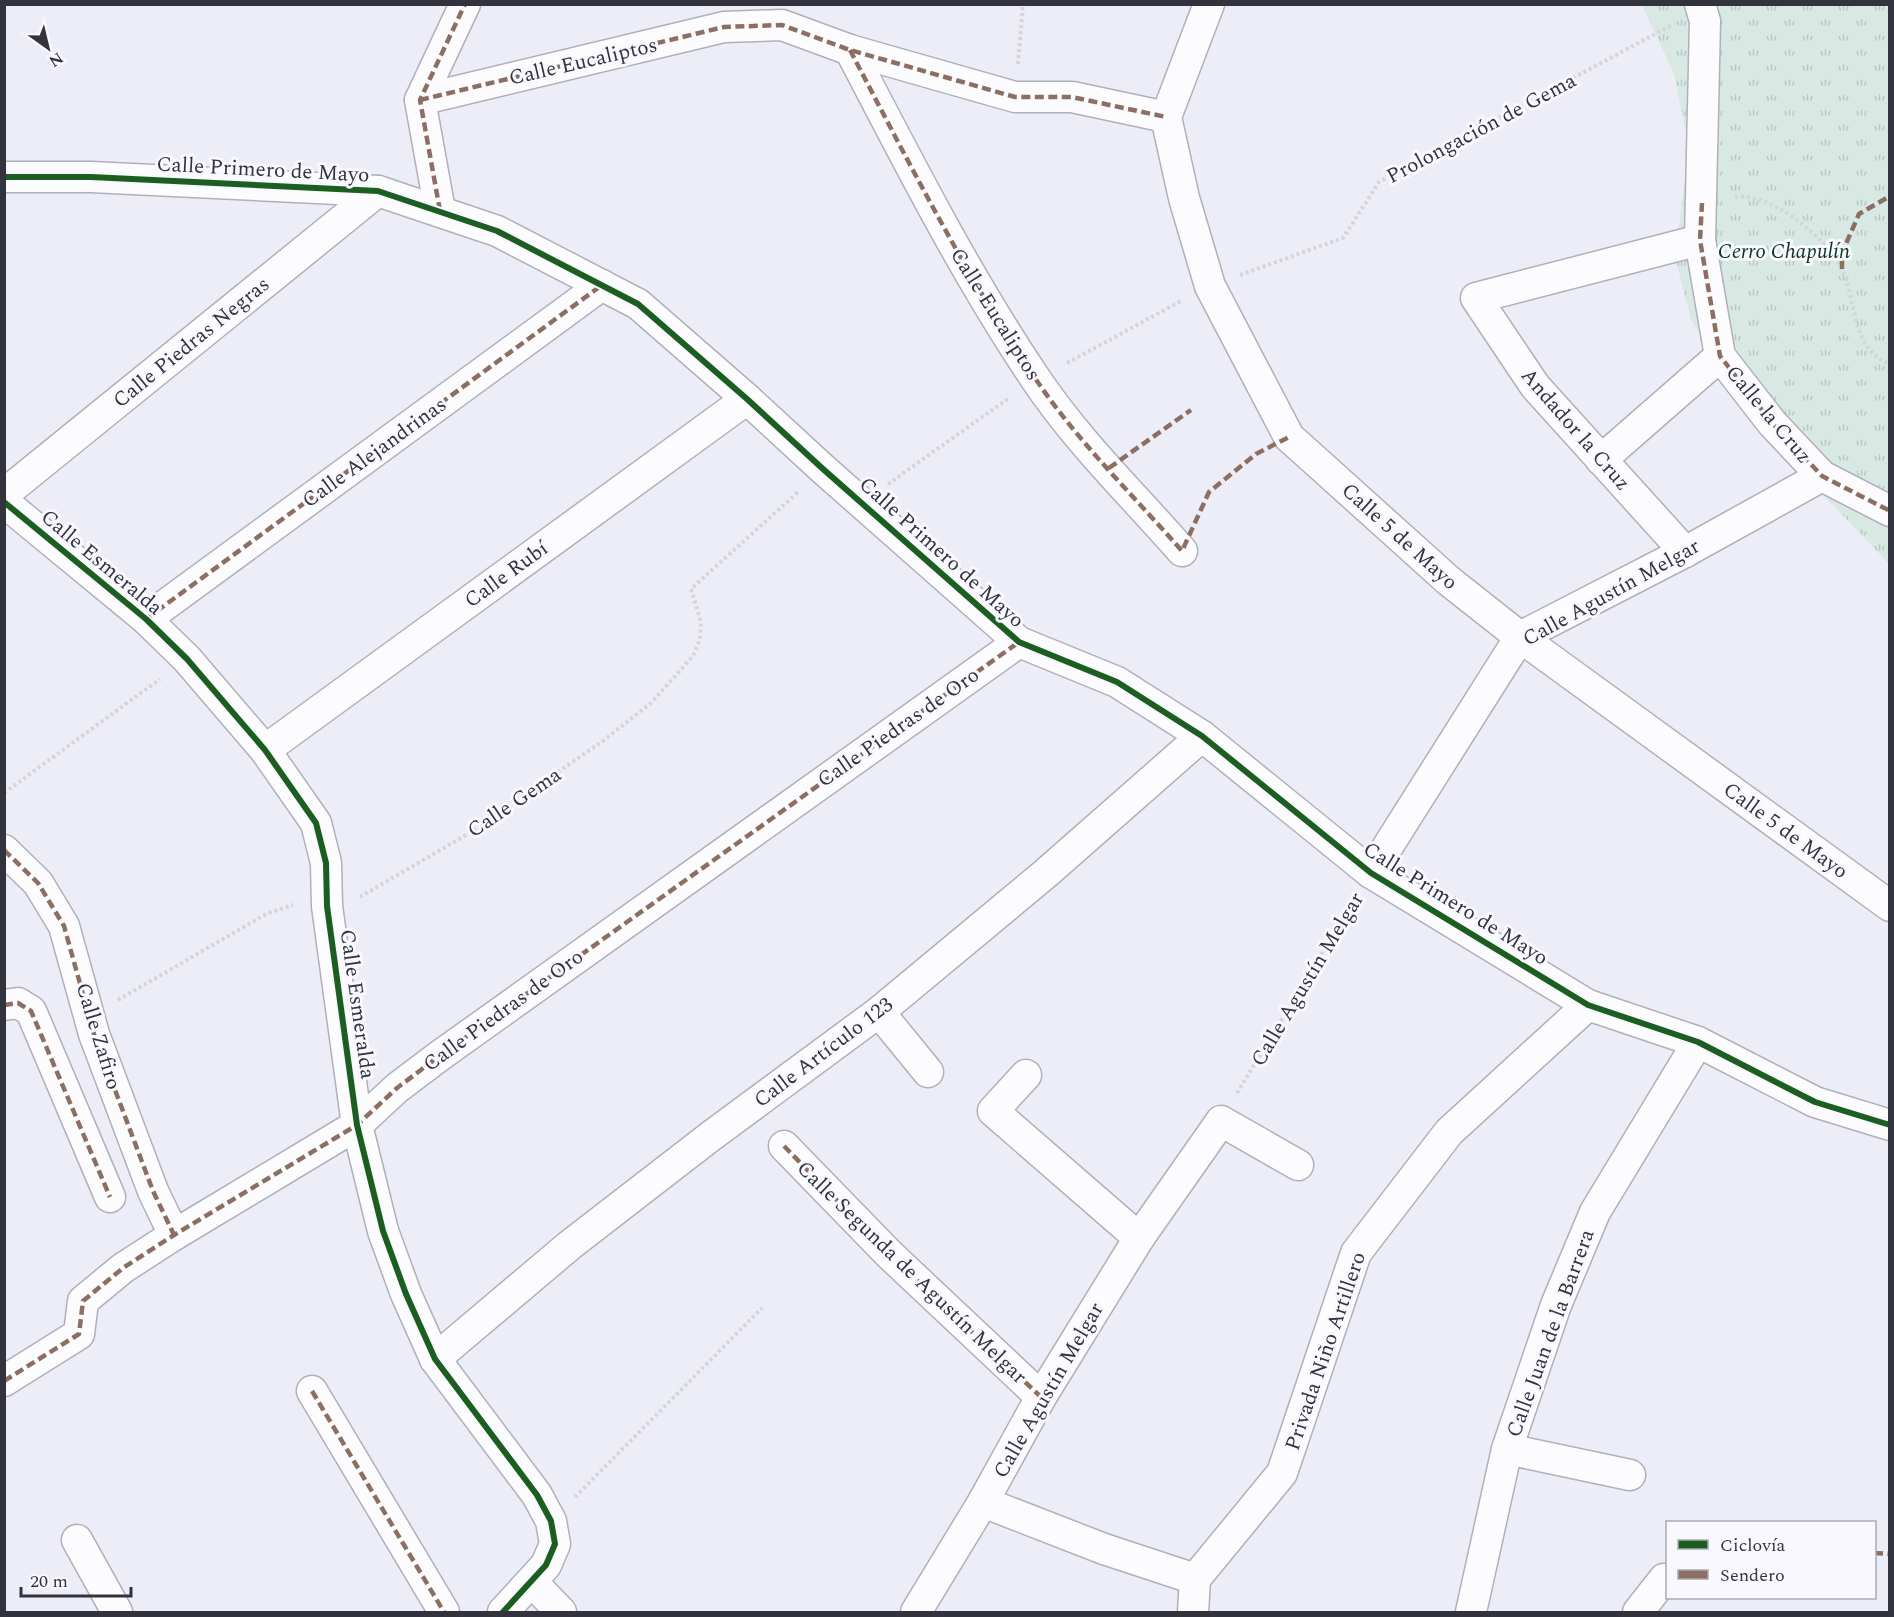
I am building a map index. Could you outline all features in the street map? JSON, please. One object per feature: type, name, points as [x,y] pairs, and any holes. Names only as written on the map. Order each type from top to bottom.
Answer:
[{"type":"street","points":[[440,211],[420,100],[465,4]]},
{"type":"street","points":[[1166,117],[1209,4]]},
{"type":"street","points":[[1701,7],[1706,21],[1702,203]]},
{"type":"street","name":"Calle Eucaliptos","points":[[420,100],[724,27],[782,25],[850,50],[1015,97],[1072,97],[1166,117]]},
{"type":"street","name":"Calle Eucaliptos","points":[[850,50],[953,245],[1036,380],[1088,446],[1182,551]]},
{"type":"street","name":"Calle 5 de Mayo","points":[[1166,117],[1184,198],[1210,286],[1289,437],[1449,581],[1521,637],[1890,906]]},
{"type":"street","name":"Calle Primero de Mayo","points":[[4,177],[91,177],[378,191],[497,231],[638,304],[1018,642],[1117,682],[1202,736],[1371,873],[1588,1005],[1698,1042],[1815,1102],[1890,1125]]},
{"type":"street","name":"Calle Piedras Negras","points":[[4,494],[378,191]]},
{"type":"street","name":"Calle la Cruz","points":[[1702,203],[1700,240],[1720,356],[1772,423],[1822,476],[1890,511]]},
{"type":"street","name":"Andador la Cruz","points":[[1685,552],[1535,386],[1476,298],[1700,240]]},
{"type":"street","name":"Calle Alejandrinas","points":[[146,619],[602,285]]},
{"type":"street","points":[[1601,460],[1720,356]]},
{"type":"street","name":"Calle Rubí","points":[[265,750],[747,399]]},
{"type":"street","name":"Calle Agustín Melgar","points":[[1371,873],[1521,637],[1685,552],[1822,476]]},
{"type":"street","name":"Calle Esmeralda","points":[[4,502],[146,619],[187,659],[265,750],[316,823],[326,863],[327,902],[357,1125],[383,1231],[406,1294],[435,1359],[537,1495],[551,1521],[555,1544],[546,1565],[533,1582]]},
{"type":"street","name":"Calle Piedras de Oro","points":[[4,1380],[79,1334],[83,1301],[123,1268],[357,1125],[397,1088],[438,1056],[1018,642]]},
{"type":"street","name":"Calle Artículo 123","points":[[435,1359],[570,1245],[711,1136],[879,1012],[1045,874],[1202,736]]},
{"type":"street","name":"Calle Zafiro","points":[[4,850],[8,851],[38,883],[64,926],[91,1016],[94,1034],[150,1181],[174,1235]]},
{"type":"street","points":[[4,1005],[18,1003],[31,1011],[110,1197]]},
{"type":"street","name":"Privada Niño Artillero","points":[[1195,1579],[1282,1473],[1356,1252],[1449,1132],[1588,1005]]},
{"type":"street","points":[[879,1012],[928,1072]]},
{"type":"street","name":"Calle Juan de la Barrera","points":[[1471,1612],[1507,1449],[1556,1305],[1595,1212],[1698,1042]]},
{"type":"street","points":[[1026,1076],[993,1111],[1139,1238]]},
{"type":"street","points":[[1221,1121],[1299,1165]]},
{"type":"street","name":"Calle Agustín Melgar","points":[[916,1612],[983,1502],[1041,1397],[1139,1238],[1221,1121]]},
{"type":"street","name":"Calle Segunda de Agustín Melgar","points":[[784,1146],[889,1254],[1041,1397]]},
{"type":"street","points":[[312,1391],[444,1612]]},
{"type":"street","points":[[1507,1449],[1630,1474]]},
{"type":"street","points":[[983,1502],[1104,1549],[1195,1579],[1193,1612]]},
{"type":"street","points":[[77,1540],[117,1612]]},
{"type":"street","points":[[1638,1612],[1664,1579]]},
{"type":"street","points":[[503,1612],[533,1582],[561,1612]]},
{"type":"path","points":[[1015,97],[1023,4]]},
{"type":"path","points":[[1702,203],[1745,196],[1783,211],[1814,232],[1842,269],[1851,310],[1865,344],[1890,364]]},
{"type":"path","points":[[4,793],[187,659]]},
{"type":"path","points":[[551,1521],[762,1308]]},
{"type":"green space","name":"Cerro Chapulín","points":[[1642,5],[1889,5],[1889,564],[1756,424],[1691,320],[1675,257],[1689,147],[1674,74]]},
{"type":"marked path","points":[[440,211],[420,100],[465,4]]},
{"type":"marked path","points":[[420,100],[724,27],[782,25],[850,50],[1015,97],[1072,97],[1166,117]]},
{"type":"marked path","points":[[850,50],[961,258],[1009,339],[1069,424],[1182,551],[1209,492],[1256,454],[1289,437]]},
{"type":"marked path","points":[[1842,269],[1842,253],[1859,214],[1890,196]]},
{"type":"marked path","points":[[1702,203],[1700,240],[1720,356],[1772,423],[1822,476],[1890,511]]},
{"type":"marked path","points":[[146,619],[602,285]]},
{"type":"marked path","points":[[1109,468],[1191,410]]},
{"type":"marked path","points":[[4,1381],[79,1334],[83,1301],[123,1268],[357,1125],[397,1088],[438,1057],[1019,642]]},
{"type":"marked path","points":[[4,850],[38,883],[64,926],[94,1034],[153,1191],[174,1235]]},
{"type":"marked path","points":[[4,1005],[18,1003],[31,1011],[110,1197]]},
{"type":"marked path","points":[[784,1146],[889,1254],[1041,1397]]},
{"type":"marked path","points":[[312,1391],[444,1612]]},
{"type":"marked path","points":[[1876,1553],[1890,1554]]},
{"type":"cycle path","points":[[4,177],[91,177],[378,191],[497,231],[638,304],[1019,642],[1117,682],[1202,736],[1371,873],[1588,1005],[1698,1042],[1815,1102],[1890,1125]]},
{"type":"cycle path","points":[[4,502],[146,619],[187,659],[265,750],[316,823],[326,863],[327,906],[357,1125],[383,1231],[406,1294],[435,1359],[537,1495],[551,1521],[555,1544],[546,1565],[503,1612]]}]
